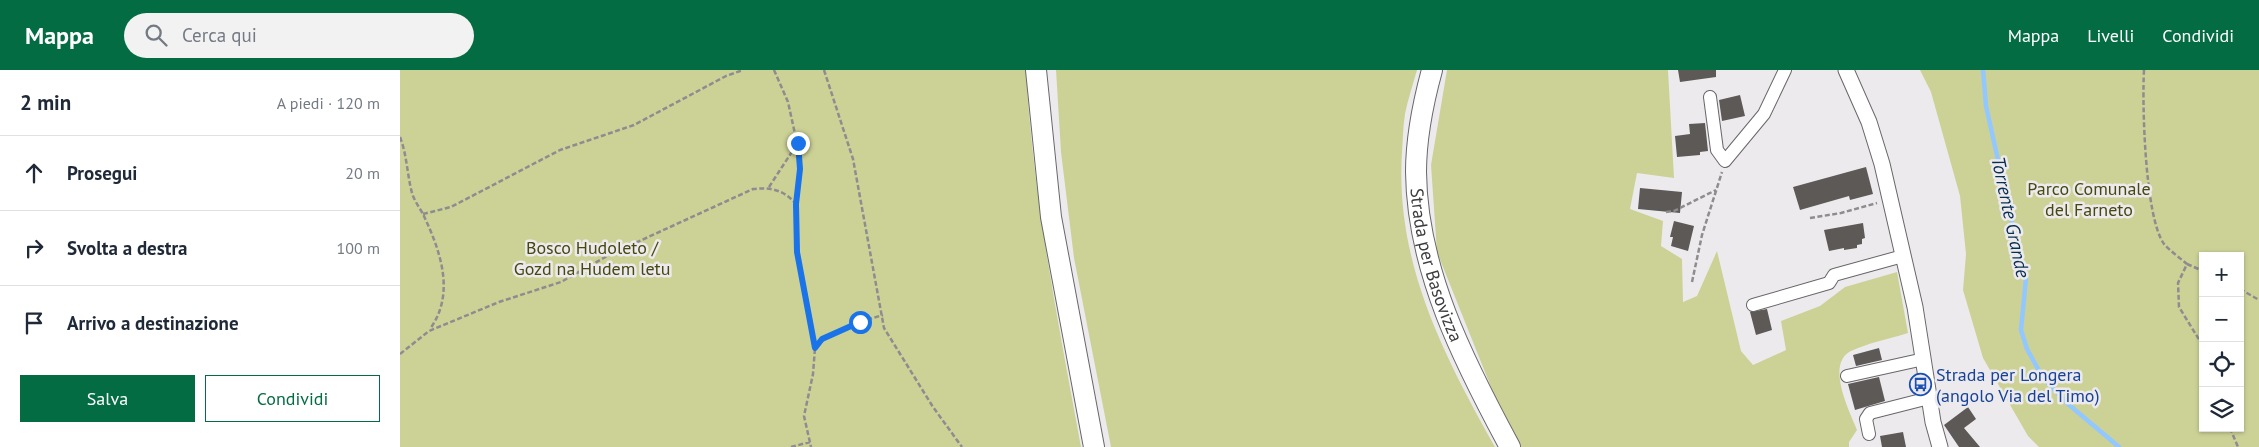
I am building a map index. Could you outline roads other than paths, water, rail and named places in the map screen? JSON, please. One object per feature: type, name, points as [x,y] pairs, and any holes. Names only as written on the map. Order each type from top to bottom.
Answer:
[{"type":"main road","points":[[1036,70],[1051,218],[1094,447]]},
{"type":"main road","name":"Strada per Basovizza","points":[[1432,70],[1418,136],[1416,171],[1418,206],[1425,246],[1452,332],[1510,447]]},
{"type":"street","points":[[1710,97],[1717,150],[1725,161],[1764,114],[1785,70]]},
{"type":"street","points":[[1846,70],[1869,122],[1904,256],[1938,444]]},
{"type":"street","points":[[1753,305],[1828,284],[1834,275],[1904,256]]},
{"type":"street","points":[[1847,376],[1924,359]]},
{"type":"street","points":[[1869,434],[1866,420],[1870,413],[1929,398]]},
{"type":"waterway","name":"Torrente Grande","points":[[1983,70],[1986,106],[2026,278],[2021,330],[2027,349],[2043,378],[2068,404],[2119,447]]},
{"type":"place","name":"Strada per Longera (angolo Via del Timo)","points":[[1920,385]]},
{"type":"park label","name":"Parco Comunale del Farneto","points":[[2089,199]]},
{"type":"park label","name":"Bosco Hudoleto / Gozd na Hudem letu","points":[[592,258]]}]
